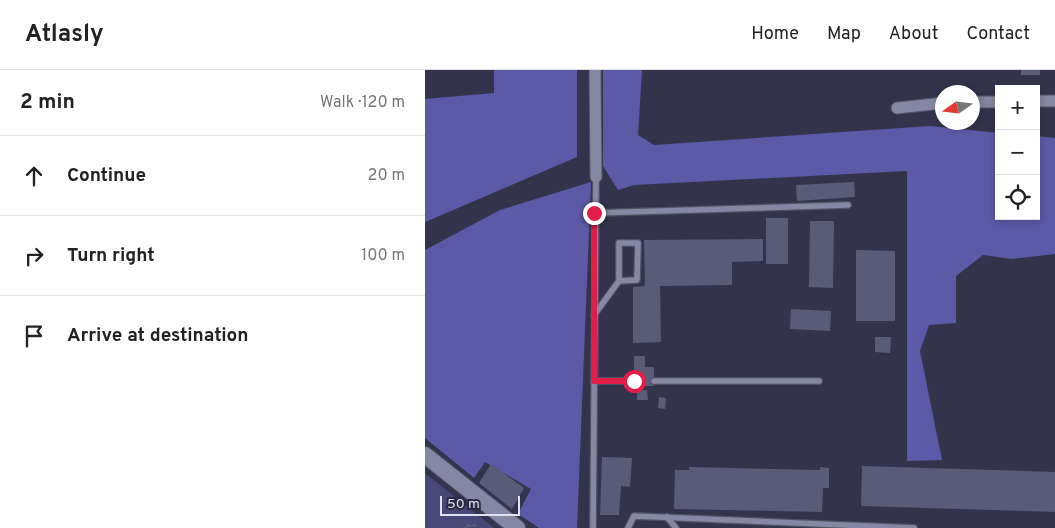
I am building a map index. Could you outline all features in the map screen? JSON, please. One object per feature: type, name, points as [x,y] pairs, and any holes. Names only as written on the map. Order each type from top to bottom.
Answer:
[{"type":"street","points":[[595,70],[596,177]]},
{"type":"street","points":[[1040,101],[1055,101]]},
{"type":"street","points":[[980,102],[995,102]]},
{"type":"street","points":[[897,108],[935,104]]},
{"type":"street","points":[[425,455],[517,528]]},
{"type":"lane","points":[[593,528],[594,213],[596,177]]},
{"type":"lane","points":[[594,213],[848,206]]},
{"type":"lane","points":[[594,315],[609,292],[619,281],[619,243],[639,244],[637,280],[619,281]]},
{"type":"lane","points":[[654,380],[819,381]]},
{"type":"lane","points":[[594,381],[634,381]]},
{"type":"lane","points":[[628,528],[634,516],[799,526],[915,528]]},
{"type":"lane","points":[[667,517],[676,528]]},
{"type":"shaded area","points":[[494,70],[577,70],[577,157],[425,222],[425,99],[494,93]]},
{"type":"shaded area","points":[[603,70],[642,70],[638,135],[654,145],[930,126],[935,127],[935,130],[995,133],[995,220],[1040,220],[1040,136],[1055,138],[1055,254],[1012,259],[983,255],[956,276],[956,323],[929,325],[920,351],[942,460],[907,461],[907,171],[634,185],[618,190],[603,166]]},
{"type":"shaded area","points":[[591,182],[577,528],[539,528],[518,514],[531,489],[485,462],[474,478],[425,438],[425,250],[500,210]]},
{"type":"shaded area","points":[[425,473],[494,528],[425,528]]},
{"type":"building","points":[[1021,70],[1040,70],[1040,75],[1021,75]]},
{"type":"building","points":[[854,182],[855,197],[797,201],[796,185]]},
{"type":"building","points":[[766,218],[788,218],[788,264],[766,264]]},
{"type":"building","points":[[810,221],[834,221],[833,288],[809,287]]},
{"type":"building","points":[[763,239],[763,261],[732,262],[732,285],[660,286],[661,342],[633,343],[633,287],[645,286],[644,240]]},
{"type":"building","points":[[856,250],[895,251],[895,321],[856,321]]},
{"type":"building","points":[[791,309],[831,311],[830,331],[790,329]]},
{"type":"building","points":[[875,337],[891,337],[890,353],[875,352]]},
{"type":"building","points":[[634,356],[645,356],[645,367],[654,367],[654,386],[634,386]]},
{"type":"building","points":[[637,390],[647,390],[648,400],[637,400]]},
{"type":"building","points":[[659,397],[666,398],[665,409],[658,408]]},
{"type":"building","points":[[602,457],[632,458],[630,487],[621,486],[619,515],[600,515]]},
{"type":"building","points":[[491,464],[524,488],[512,509],[479,483]]},
{"type":"building","points":[[862,466],[1055,472],[1055,512],[861,506]]},
{"type":"building","points":[[689,467],[820,470],[820,467],[829,468],[829,488],[823,488],[822,512],[674,509],[675,470],[689,470]]},
{"type":"building","points":[[468,523],[472,526],[474,523],[478,526],[464,528]]},
{"type":"route","points":[[594,213],[594,381],[634,381]]}]
